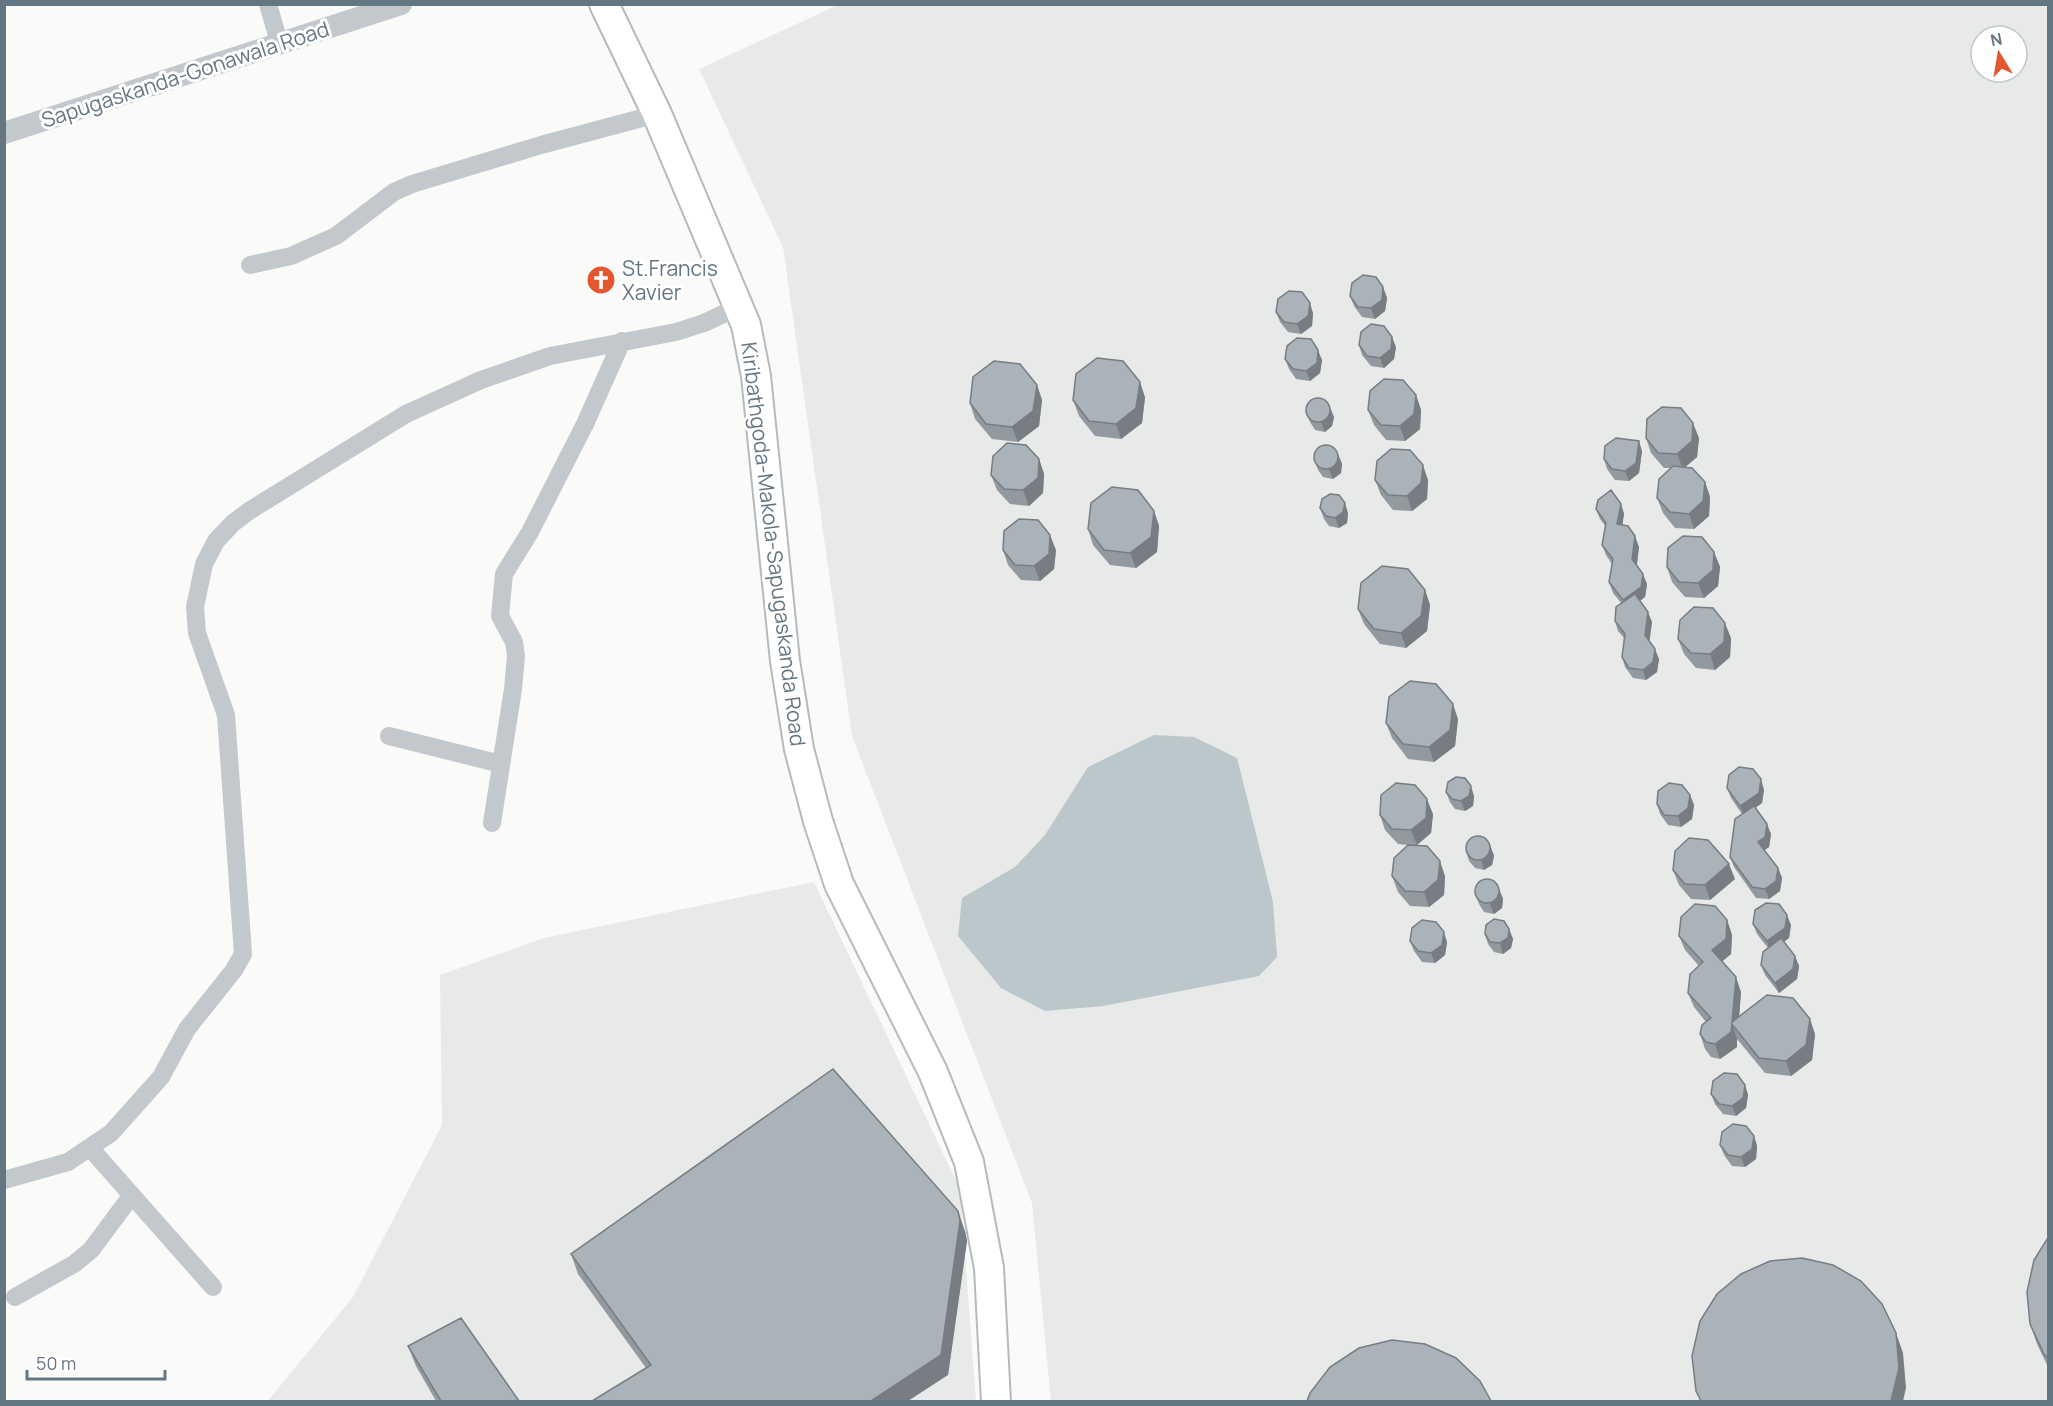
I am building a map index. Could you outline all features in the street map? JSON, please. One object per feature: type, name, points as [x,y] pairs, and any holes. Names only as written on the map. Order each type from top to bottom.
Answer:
[{"type":"main road","name":"Kiribathgoda-Makola-Sapugaskanda Road","points":[[604,4],[657,114],[746,325],[756,376],[784,650],[799,749],[818,821],[839,884],[933,1072],[969,1162],[989,1268],[996,1401]]},
{"type":"street","points":[[268,4],[279,42]]},
{"type":"street","name":"Sapugaskanda-Gonawala Road","points":[[4,133],[401,4]]},
{"type":"street","points":[[250,265],[291,256],[336,236],[394,192],[412,184],[530,148],[657,114]]},
{"type":"street","points":[[4,1180],[68,1162],[91,1149],[111,1133],[161,1077],[187,1029],[234,970],[243,954],[226,715],[197,633],[195,607],[204,564],[216,541],[233,523],[249,511],[406,414],[510,369],[550,356],[695,326],[738,307]]},
{"type":"street","points":[[492,823],[516,656],[514,642],[500,616],[504,574],[530,532],[585,424],[622,341]]},
{"type":"street","points":[[389,736],[501,764]]},
{"type":"street","points":[[91,1149],[213,1287]]},
{"type":"street","points":[[15,1298],[74,1264],[91,1250],[132,1195]]},
{"type":"shaded area","points":[[840,4],[2048,5],[2048,1401],[1051,1401],[1032,1203],[852,736],[783,247],[699,69]]},
{"type":"shaded area","points":[[1154,735],[1194,737],[1237,758],[1273,902],[1277,957],[1259,976],[1103,1006],[1045,1011],[1001,988],[958,936],[962,898],[1015,867],[1045,835],[1088,767]]},
{"type":"shaded area","points":[[814,882],[960,1189],[976,1401],[267,1402],[353,1297],[442,1125],[440,975],[544,938]]},
{"type":"building","points":[[1363,275],[1376,277],[1383,287],[1382,300],[1371,308],[1358,307],[1350,296],[1352,283]]},
{"type":"building","points":[[1289,291],[1302,292],[1310,303],[1308,316],[1297,324],[1284,322],[1276,312],[1278,299]]},
{"type":"building","points":[[1371,324],[1384,326],[1392,337],[1391,349],[1380,358],[1367,356],[1359,345],[1361,332]]},
{"type":"building","points":[[1297,338],[1311,339],[1318,350],[1317,363],[1306,371],[1293,369],[1285,359],[1287,346]]},
{"type":"building","points":[[1097,358],[1123,361],[1140,382],[1136,408],[1116,424],[1089,421],[1073,400],[1076,374]]},
{"type":"building","points":[[994,361],[1020,364],[1037,385],[1033,411],[1012,427],[986,424],[970,403],[973,377]]},
{"type":"building","points":[[1384,379],[1403,380],[1416,395],[1414,414],[1400,426],[1381,425],[1368,410],[1370,391]]},
{"type":"building","points":[[1318,398],[1323,399],[1329,405],[1329,415],[1323,421],[1318,422],[1313,421],[1307,415],[1306,410],[1307,405],[1313,399]]},
{"type":"building","points":[[1662,407],[1681,408],[1693,423],[1692,441],[1677,454],[1658,453],[1646,438],[1647,419]]},
{"type":"building","points":[[1616,438],[1639,441],[1636,463],[1625,471],[1612,469],[1604,459],[1605,446]]},
{"type":"building","points":[[1007,443],[1026,445],[1039,459],[1038,478],[1023,490],[1004,489],[991,475],[993,456]]},
{"type":"building","points":[[1326,445],[1331,446],[1337,452],[1337,462],[1331,468],[1326,469],[1321,468],[1315,462],[1314,457],[1315,452],[1321,446]]},
{"type":"building","points":[[1391,449],[1410,450],[1423,465],[1421,483],[1407,496],[1388,495],[1375,480],[1377,461]]},
{"type":"building","points":[[1673,466],[1692,468],[1705,482],[1703,501],[1689,514],[1670,512],[1657,498],[1659,479]]},
{"type":"building","points":[[1112,487],[1138,490],[1154,511],[1151,537],[1130,553],[1104,550],[1088,529],[1091,503]]},
{"type":"building","points":[[1611,490],[1621,504],[1617,524],[1628,526],[1635,536],[1632,559],[1643,574],[1641,587],[1623,600],[1609,582],[1613,559],[1602,545],[1606,523],[1596,509],[1598,500]]},
{"type":"building","points":[[1330,494],[1339,495],[1345,503],[1343,512],[1335,518],[1326,516],[1320,508],[1322,499]]},
{"type":"building","points":[[1019,519],[1038,520],[1050,535],[1049,554],[1034,566],[1015,565],[1003,550],[1004,531]]},
{"type":"building","points":[[1683,536],[1702,537],[1714,552],[1713,570],[1698,583],[1679,582],[1667,567],[1668,548]]},
{"type":"building","points":[[1382,566],[1408,569],[1425,590],[1421,616],[1401,633],[1374,629],[1358,609],[1361,583]]},
{"type":"building","points":[[1635,594],[1648,612],[1645,635],[1655,649],[1653,662],[1643,670],[1629,668],[1622,657],[1625,634],[1615,621],[1616,607]]},
{"type":"building","points":[[1694,607],[1713,608],[1725,623],[1724,642],[1710,654],[1691,653],[1678,639],[1680,620]]},
{"type":"building","points":[[1410,681],[1436,684],[1453,704],[1450,730],[1429,747],[1403,744],[1386,723],[1389,697]]},
{"type":"building","points":[[1739,767],[1753,769],[1761,779],[1759,793],[1740,806],[1727,788],[1729,775]]},
{"type":"building","points":[[1456,777],[1465,778],[1471,786],[1469,796],[1461,801],[1452,799],[1446,792],[1448,782]]},
{"type":"building","points":[[1396,783],[1415,785],[1427,799],[1426,818],[1411,830],[1392,829],[1380,815],[1381,795]]},
{"type":"building","points":[[1669,783],[1682,785],[1690,795],[1688,808],[1678,816],[1664,815],[1657,804],[1658,791]]},
{"type":"building","points":[[1754,806],[1767,824],[1765,837],[1758,842],[1778,868],[1776,881],[1765,889],[1752,887],[1730,857],[1735,819]]},
{"type":"building","points":[[1478,836],[1483,837],[1489,843],[1489,853],[1483,859],[1478,860],[1473,859],[1467,853],[1466,848],[1467,843],[1473,837]]},
{"type":"building","points":[[1689,838],[1708,840],[1729,864],[1705,885],[1685,884],[1673,870],[1675,851]]},
{"type":"building","points":[[1408,845],[1427,846],[1440,861],[1438,880],[1424,892],[1405,891],[1392,876],[1394,858]]},
{"type":"building","points":[[1487,879],[1492,880],[1498,886],[1498,896],[1492,902],[1487,903],[1482,902],[1476,896],[1475,891],[1476,886],[1482,880]]},
{"type":"building","points":[[1766,903],[1779,904],[1787,915],[1785,928],[1767,941],[1753,924],[1755,910]]},
{"type":"building","points":[[1695,904],[1715,906],[1727,920],[1726,939],[1712,950],[1736,977],[1732,1022],[1767,995],[1793,998],[1810,1019],[1806,1045],[1786,1061],[1759,1058],[1732,1024],[1731,1032],[1715,1044],[1706,1042],[1700,1034],[1702,1025],[1711,1018],[1688,993],[1690,974],[1703,962],[1679,936],[1681,917]]},
{"type":"building","points":[[1494,919],[1504,921],[1509,929],[1508,938],[1500,943],[1490,942],[1485,934],[1486,925]]},
{"type":"building","points":[[1422,920],[1436,922],[1444,932],[1442,945],[1431,953],[1418,951],[1410,941],[1412,928]]},
{"type":"building","points":[[1781,938],[1795,956],[1793,969],[1775,983],[1761,965],[1763,952]]},
{"type":"building","points":[[833,1069],[958,1211],[960,1221],[941,1355],[871,1401],[592,1401],[651,1365],[571,1254]]},
{"type":"building","points":[[1724,1073],[1737,1074],[1745,1085],[1743,1098],[1732,1106],[1719,1104],[1711,1094],[1713,1081]]},
{"type":"building","points":[[1733,1124],[1746,1126],[1754,1136],[1752,1149],[1741,1157],[1728,1155],[1720,1145],[1722,1132]]},
{"type":"building","points":[[2049,1236],[2049,1359],[2044,1354],[2030,1324],[2027,1292],[2034,1260]]},
{"type":"building","points":[[1802,1258],[1833,1265],[1861,1281],[1882,1304],[1896,1333],[1899,1368],[1891,1401],[1701,1401],[1696,1391],[1692,1356],[1700,1321],[1717,1294],[1741,1274],[1770,1261]]},
{"type":"building","points":[[461,1318],[519,1401],[441,1401],[408,1346]]},
{"type":"building","points":[[1392,1340],[1425,1344],[1456,1358],[1480,1381],[1491,1401],[1307,1401],[1310,1393],[1330,1367],[1359,1348]]},
{"type":"place","name":"St.Francis Xavier","points":[[601,280]]}]
